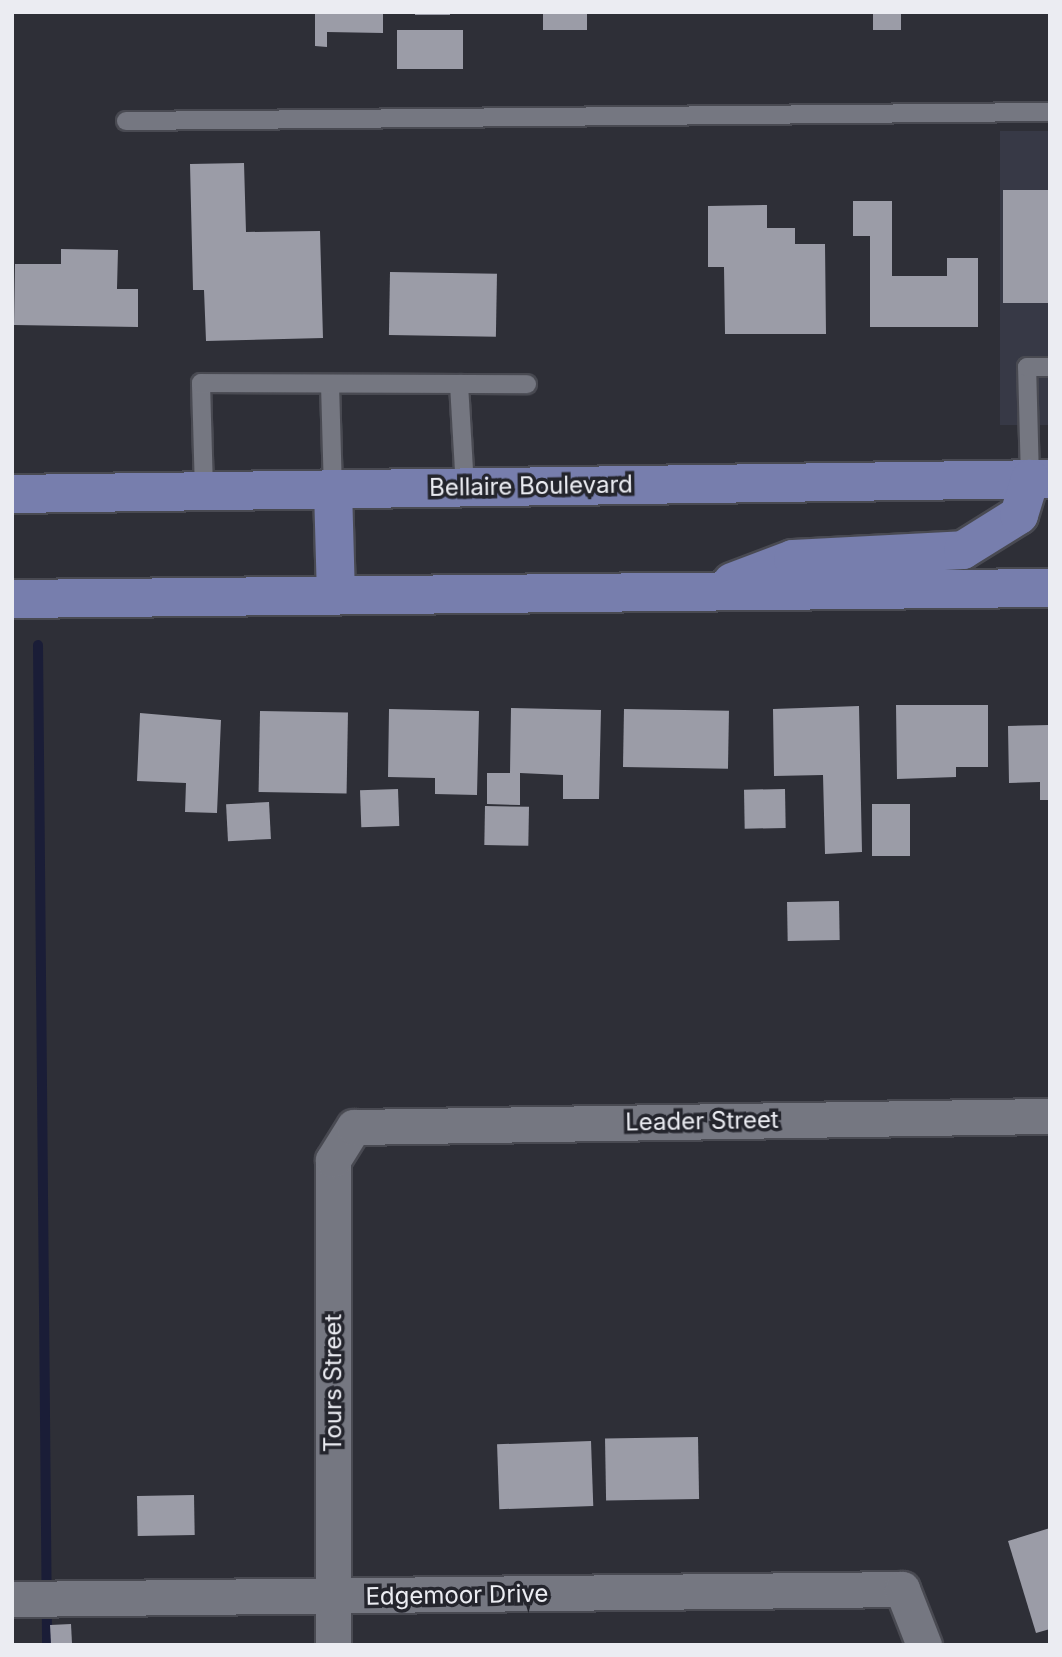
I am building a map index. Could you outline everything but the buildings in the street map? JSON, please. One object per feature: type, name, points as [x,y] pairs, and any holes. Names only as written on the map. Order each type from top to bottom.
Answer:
[{"type":"main road","name":"Bellaire Boulevard","points":[[12,494],[1040,479]]},
{"type":"main road","points":[[707,592],[793,559],[963,550],[1019,515],[1040,479]]},
{"type":"main road","points":[[333,489],[335,595]]},
{"type":"main road","points":[[12,598],[1050,588]]},
{"type":"street","name":"Leader Street","points":[[354,1127],[1050,1116]]},
{"type":"street","name":"Tours Street","points":[[333,1645],[332,1160],[354,1127]]},
{"type":"street","name":"Edgemoor Drive","points":[[13,1599],[902,1589],[924,1645]]},
{"type":"lane","points":[[126,121],[1050,112]]},
{"type":"lane","points":[[1040,479],[1027,368],[1050,367]]},
{"type":"lane","points":[[204,491],[201,383],[527,384]]},
{"type":"lane","points":[[330,383],[333,489]]},
{"type":"lane","points":[[459,384],[464,487]]},
{"type":"shaded area","points":[[1000,131],[1050,131],[1050,425],[1000,425]]},
{"type":"waterway","points":[[38,645],[47,1645]]}]
